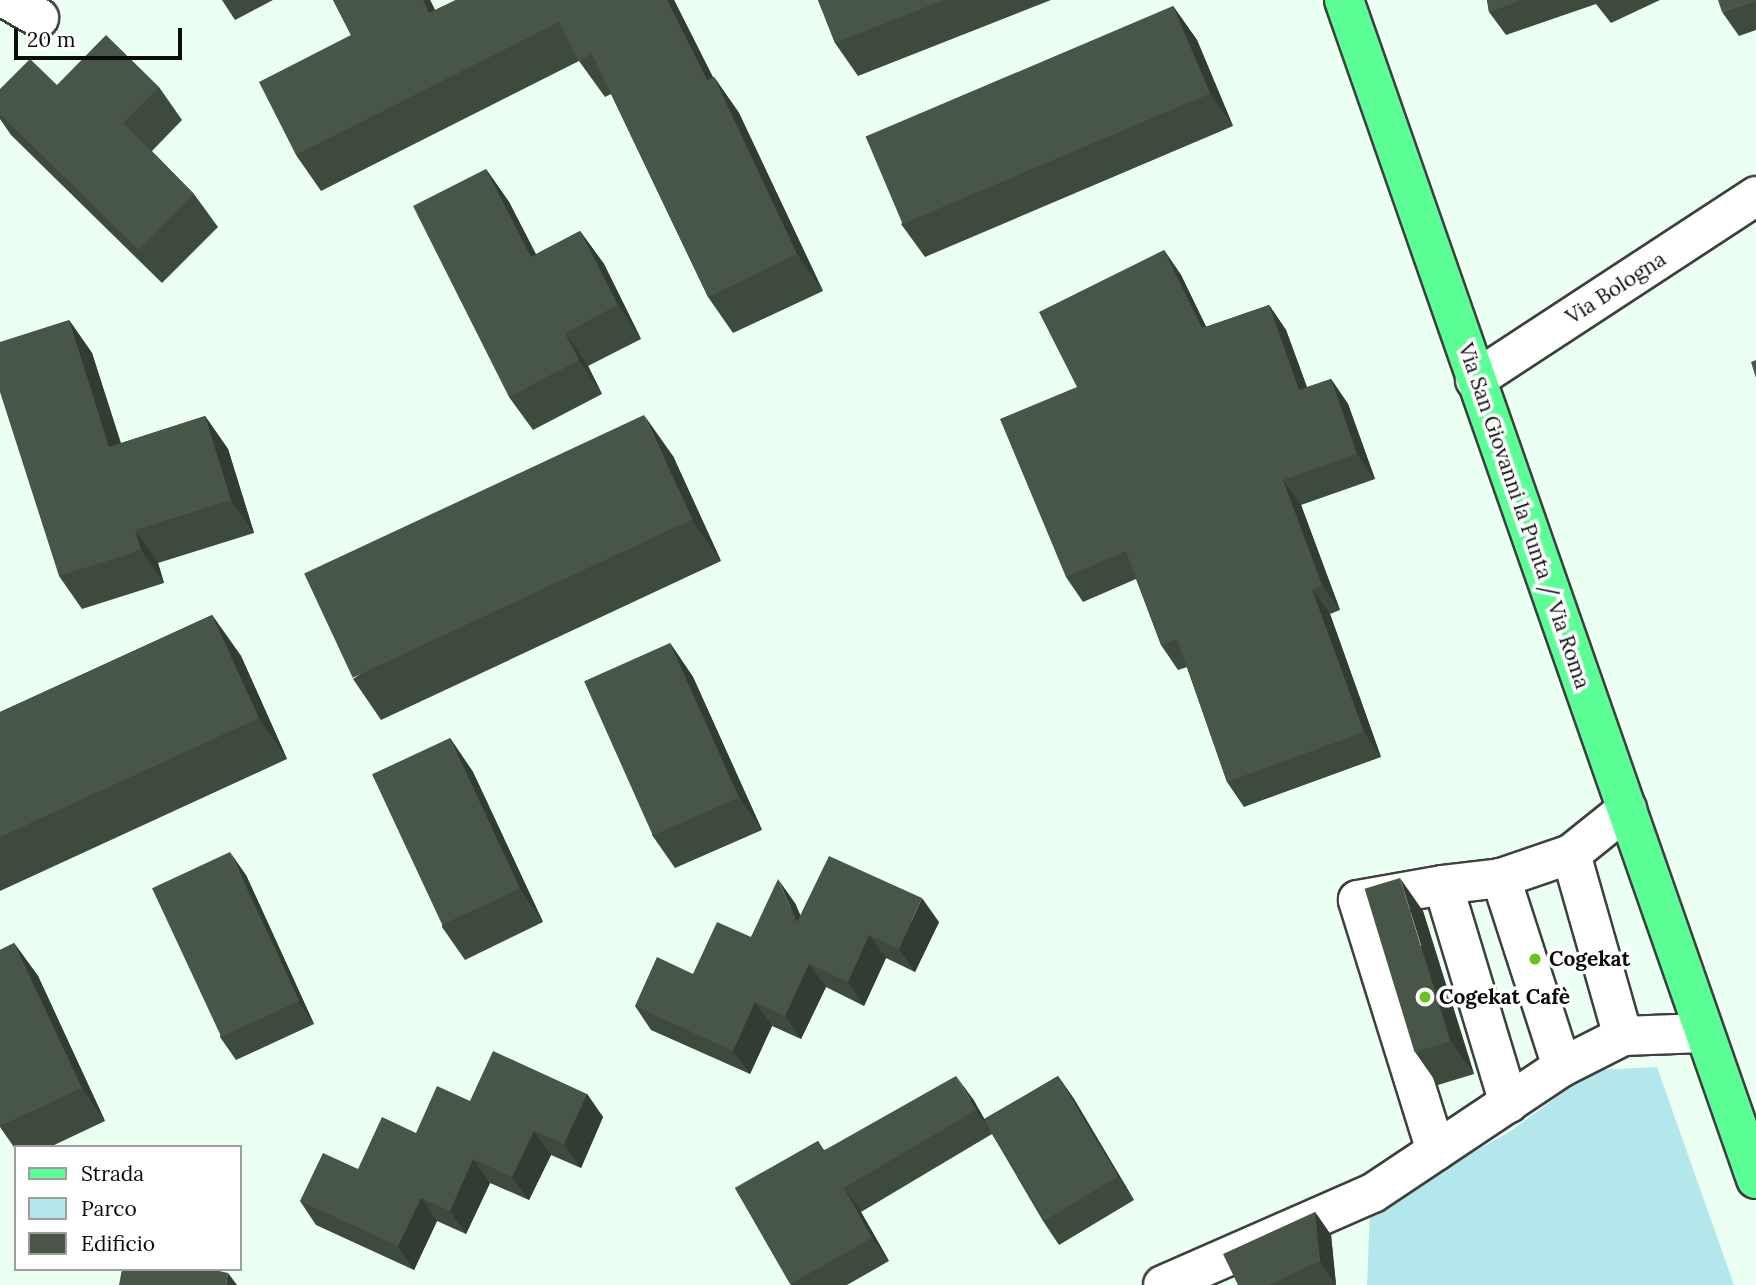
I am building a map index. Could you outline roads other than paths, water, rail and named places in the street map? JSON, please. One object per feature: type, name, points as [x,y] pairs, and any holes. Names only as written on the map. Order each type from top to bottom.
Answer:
[{"type":"main road","name":"Via San Giovanni la Punta / Via Roma","points":[[1344,0],[1756,1179]]},
{"type":"street","name":"Via Bologna","points":[[1475,380],[1756,197]]},
{"type":"street","points":[[1436,1151],[1358,900],[1501,878],[1572,854],[1627,809]]},
{"type":"street","points":[[1572,854],[1623,1036]]},
{"type":"street","points":[[1501,878],[1562,1067]]},
{"type":"street","points":[[1443,885],[1509,1103]]},
{"type":"street","points":[[1163,1285],[1373,1193],[1562,1067],[1623,1036],[1703,1033]]},
{"type":"place","name":"Cogekat","points":[[1535,959]]},
{"type":"place","name":"Cogekat Cafè","points":[[1425,997]]}]
